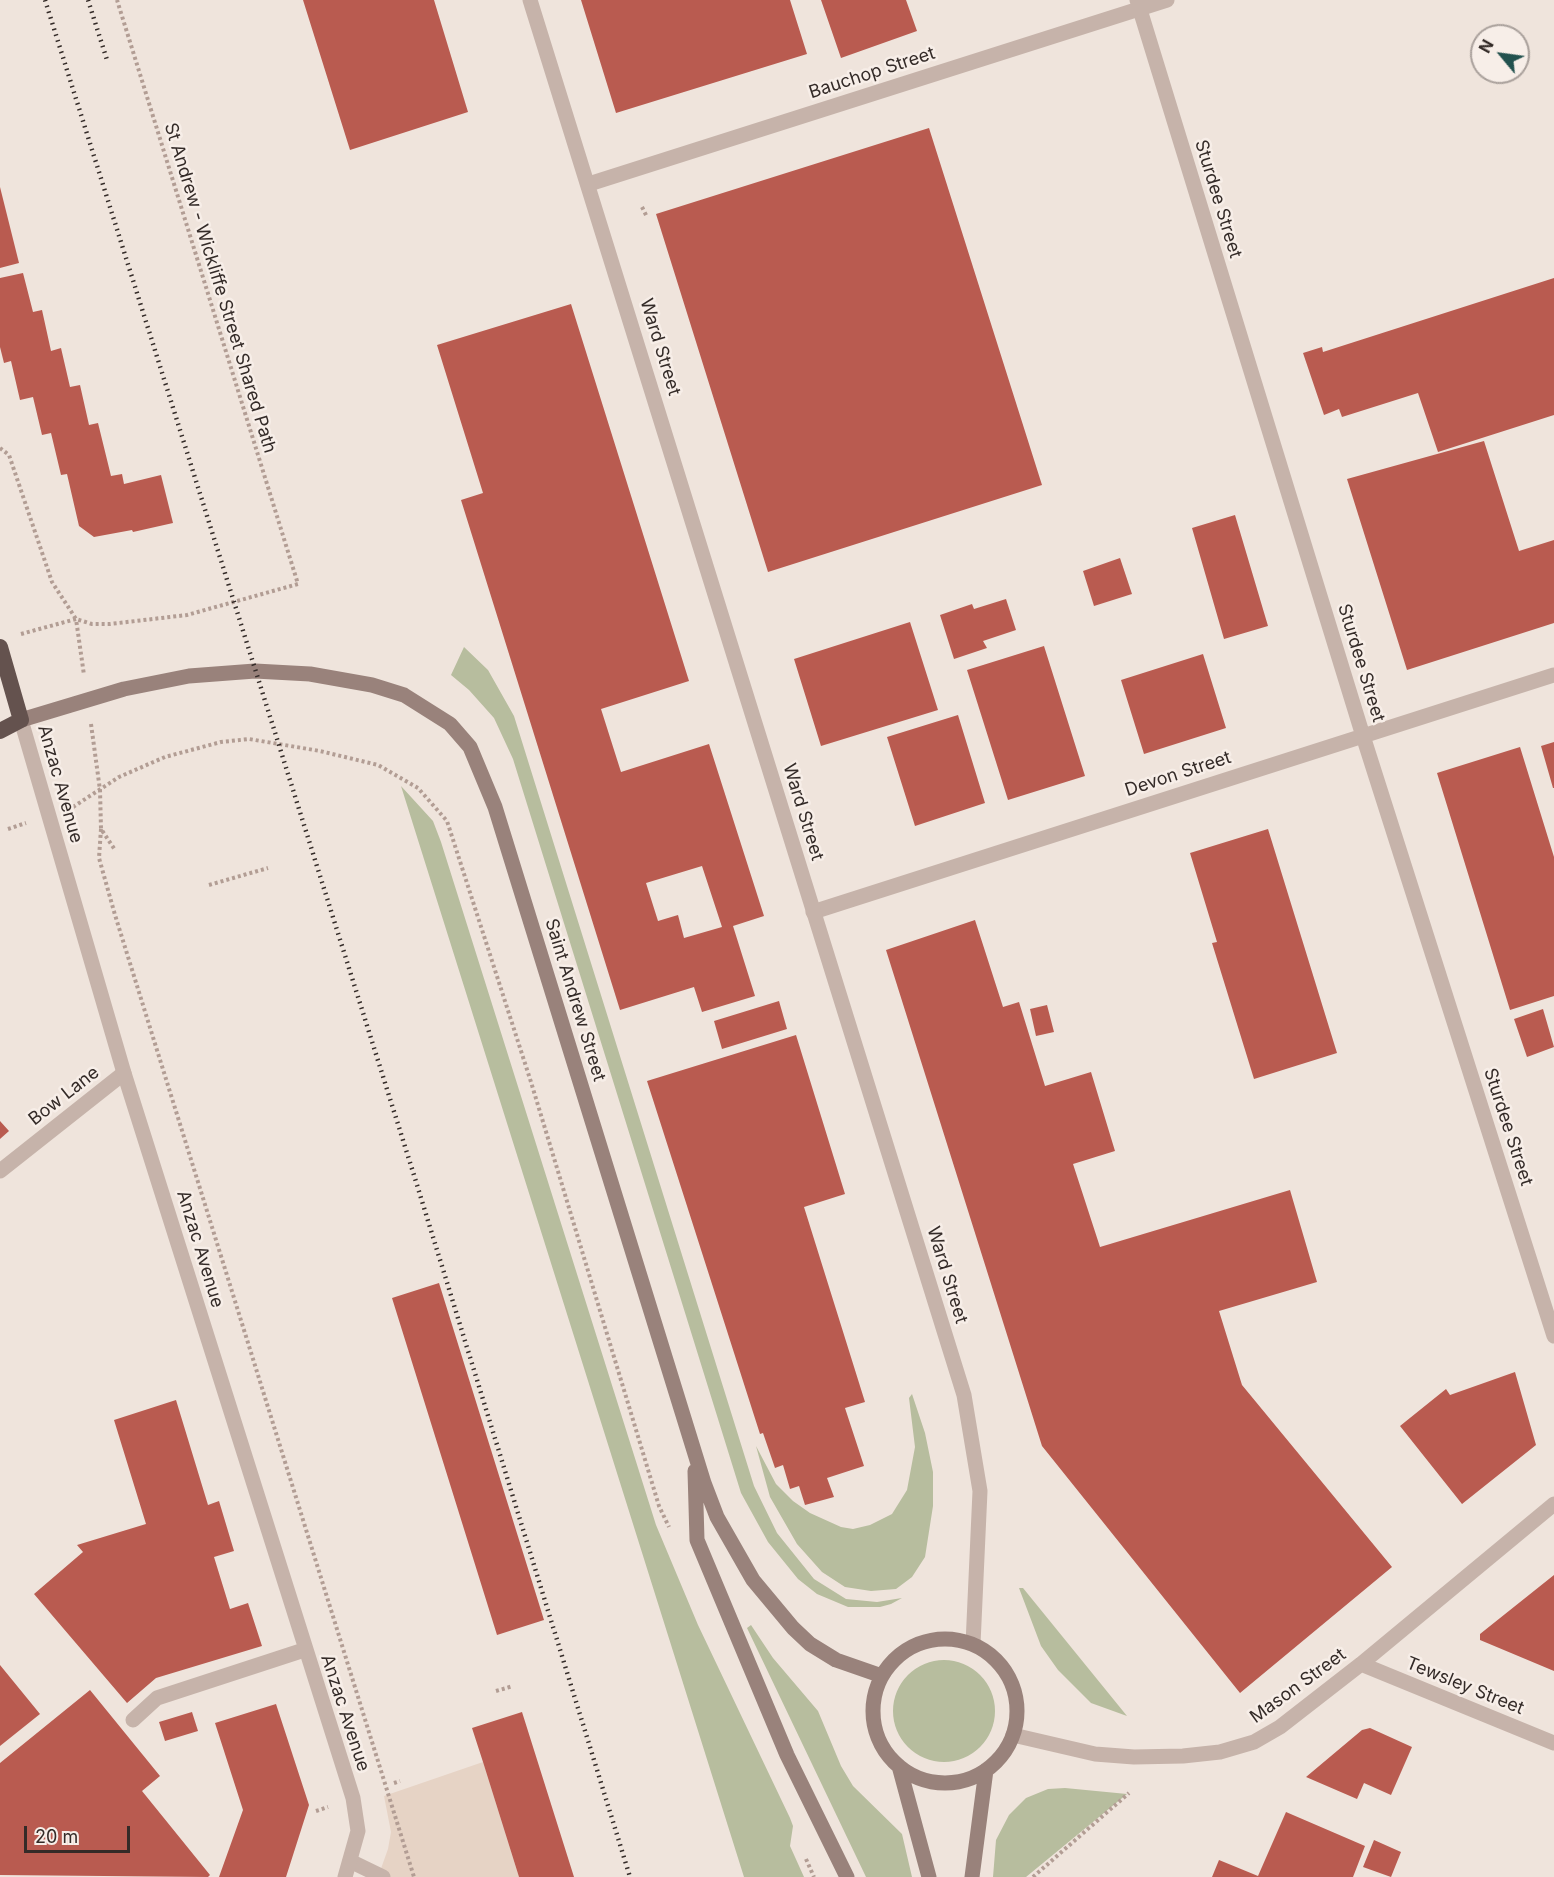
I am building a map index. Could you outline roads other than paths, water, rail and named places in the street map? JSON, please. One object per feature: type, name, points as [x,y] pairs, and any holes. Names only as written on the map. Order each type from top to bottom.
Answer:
[{"type":"highway","name":"Anzac Avenue","points":[[5,642],[21,720]]},
{"type":"highway","name":"Saint Andrew Street","points":[[0,731],[21,720]]},
{"type":"main road","name":"Saint Andrew Street","points":[[21,720],[124,689],[189,676],[255,671],[310,674],[372,685],[404,695],[450,724],[470,747],[495,807],[695,1453],[717,1517],[753,1580],[810,1644],[836,1660],[882,1676]]},
{"type":"main road","points":[[695,1453],[697,1540],[787,1755],[847,1877]]},
{"type":"main road","points":[[953,1639],[973,1644],[1000,1664],[1011,1682],[1017,1714],[1013,1736],[1002,1755],[986,1770],[965,1780],[942,1783],[919,1778],[899,1766],[883,1748],[874,1724],[874,1700],[882,1676],[903,1652],[921,1642],[953,1639]]},
{"type":"main road","points":[[899,1766],[929,1877]]},
{"type":"main road","points":[[972,1877],[986,1770]]},
{"type":"street","name":"Ward Street","points":[[530,0],[964,1395],[980,1491],[973,1644]]},
{"type":"street","name":"Bauchop Street","points":[[589,184],[1138,4],[1167,0]]},
{"type":"street","name":"Sturdee Street","points":[[1138,4],[1363,736],[1554,1336]]},
{"type":"street","name":"Devon Street","points":[[813,912],[1554,675]]},
{"type":"street","name":"Anzac Avenue","points":[[21,720],[124,1073],[357,1818],[356,1845],[345,1877]]},
{"type":"street","name":"Bow Lane","points":[[0,1171],[124,1073]]},
{"type":"street","name":"Mason Street","points":[[1013,1736],[1095,1754],[1134,1757],[1183,1756],[1220,1752],[1254,1742],[1280,1727],[1360,1664],[1554,1504]]},
{"type":"street","points":[[133,1720],[157,1698],[304,1650]]},
{"type":"street","name":"Tewsley Street","points":[[1360,1664],[1554,1743]]},
{"type":"street","points":[[350,1861],[383,1877]]},
{"type":"railway","points":[[45,0],[413,1172],[630,1877]]},
{"type":"railway","points":[[88,0],[107,60]]}]
